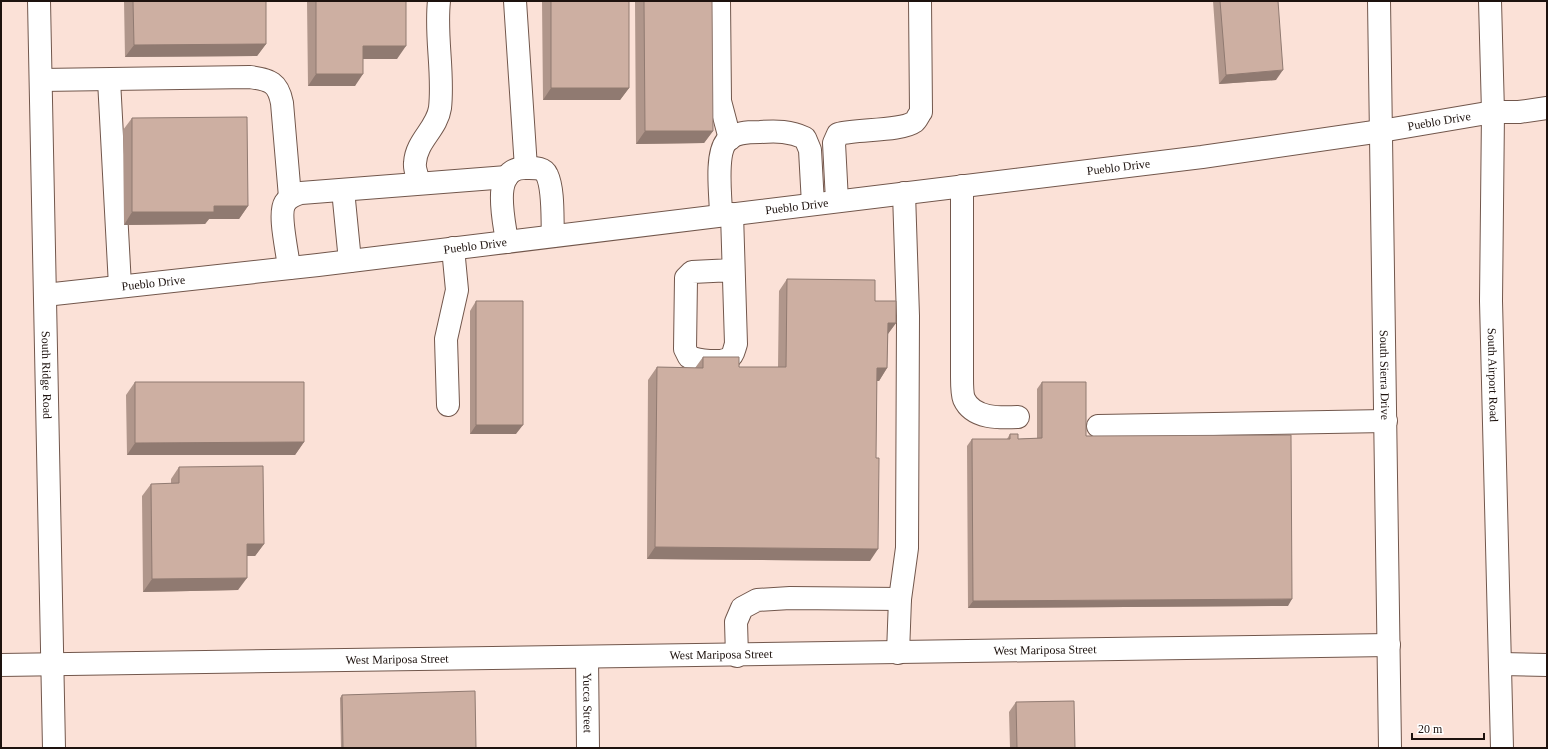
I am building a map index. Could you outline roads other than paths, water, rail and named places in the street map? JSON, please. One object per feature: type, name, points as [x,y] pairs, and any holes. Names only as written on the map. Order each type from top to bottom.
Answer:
[{"type":"street","name":"South Ridge Road","points":[[39,1],[54,748]]},
{"type":"street","points":[[419,183],[414,164],[417,151],[437,118],[441,88],[438,15],[439,1]]},
{"type":"street","points":[[515,1],[526,168]]},
{"type":"street","points":[[719,1],[720,101],[730,139]]},
{"type":"street","points":[[837,201],[834,144],[838,134],[852,130],[902,126],[914,122],[921,112],[920,1]]},
{"type":"street","name":"South Sierra Drive","points":[[1378,1],[1386,421],[1390,748]]},
{"type":"street","name":"South Airport Road","points":[[1490,1],[1492,112],[1491,301],[1502,748]]},
{"type":"street","points":[[41,80],[250,77],[269,80],[280,90],[290,196]]},
{"type":"street","points":[[109,80],[120,286]]},
{"type":"street","name":"Pueblo Drive","points":[[45,295],[350,261],[1202,157],[1380,132],[1492,112],[1519,112],[1547,108]]},
{"type":"street","points":[[734,270],[720,156],[726,142],[737,134],[777,131],[793,132],[806,138],[810,150],[813,204]]},
{"type":"street","points":[[507,242],[502,193],[504,180],[520,167],[539,169],[547,174],[550,185],[553,236]]},
{"type":"street","points":[[289,268],[283,219],[284,204],[290,196],[301,193],[507,177]]},
{"type":"street","points":[[962,186],[962,377],[964,399],[976,412],[998,418],[1018,417]]},
{"type":"street","points":[[343,190],[350,261]]},
{"type":"street","points":[[898,653],[900,599],[907,548],[908,316],[904,193]]},
{"type":"street","points":[[448,405],[446,339],[457,290],[453,248]]},
{"type":"street","points":[[1098,426],[1386,421]]},
{"type":"street","points":[[737,656],[736,622],[742,608],[757,600],[790,598],[900,599]]},
{"type":"street","name":"West Mariposa Street","points":[[1,665],[737,656],[1389,645]]},
{"type":"street","name":"Yucca Street","points":[[587,657],[588,748]]},
{"type":"street","points":[[1501,664],[1547,665]]}]
